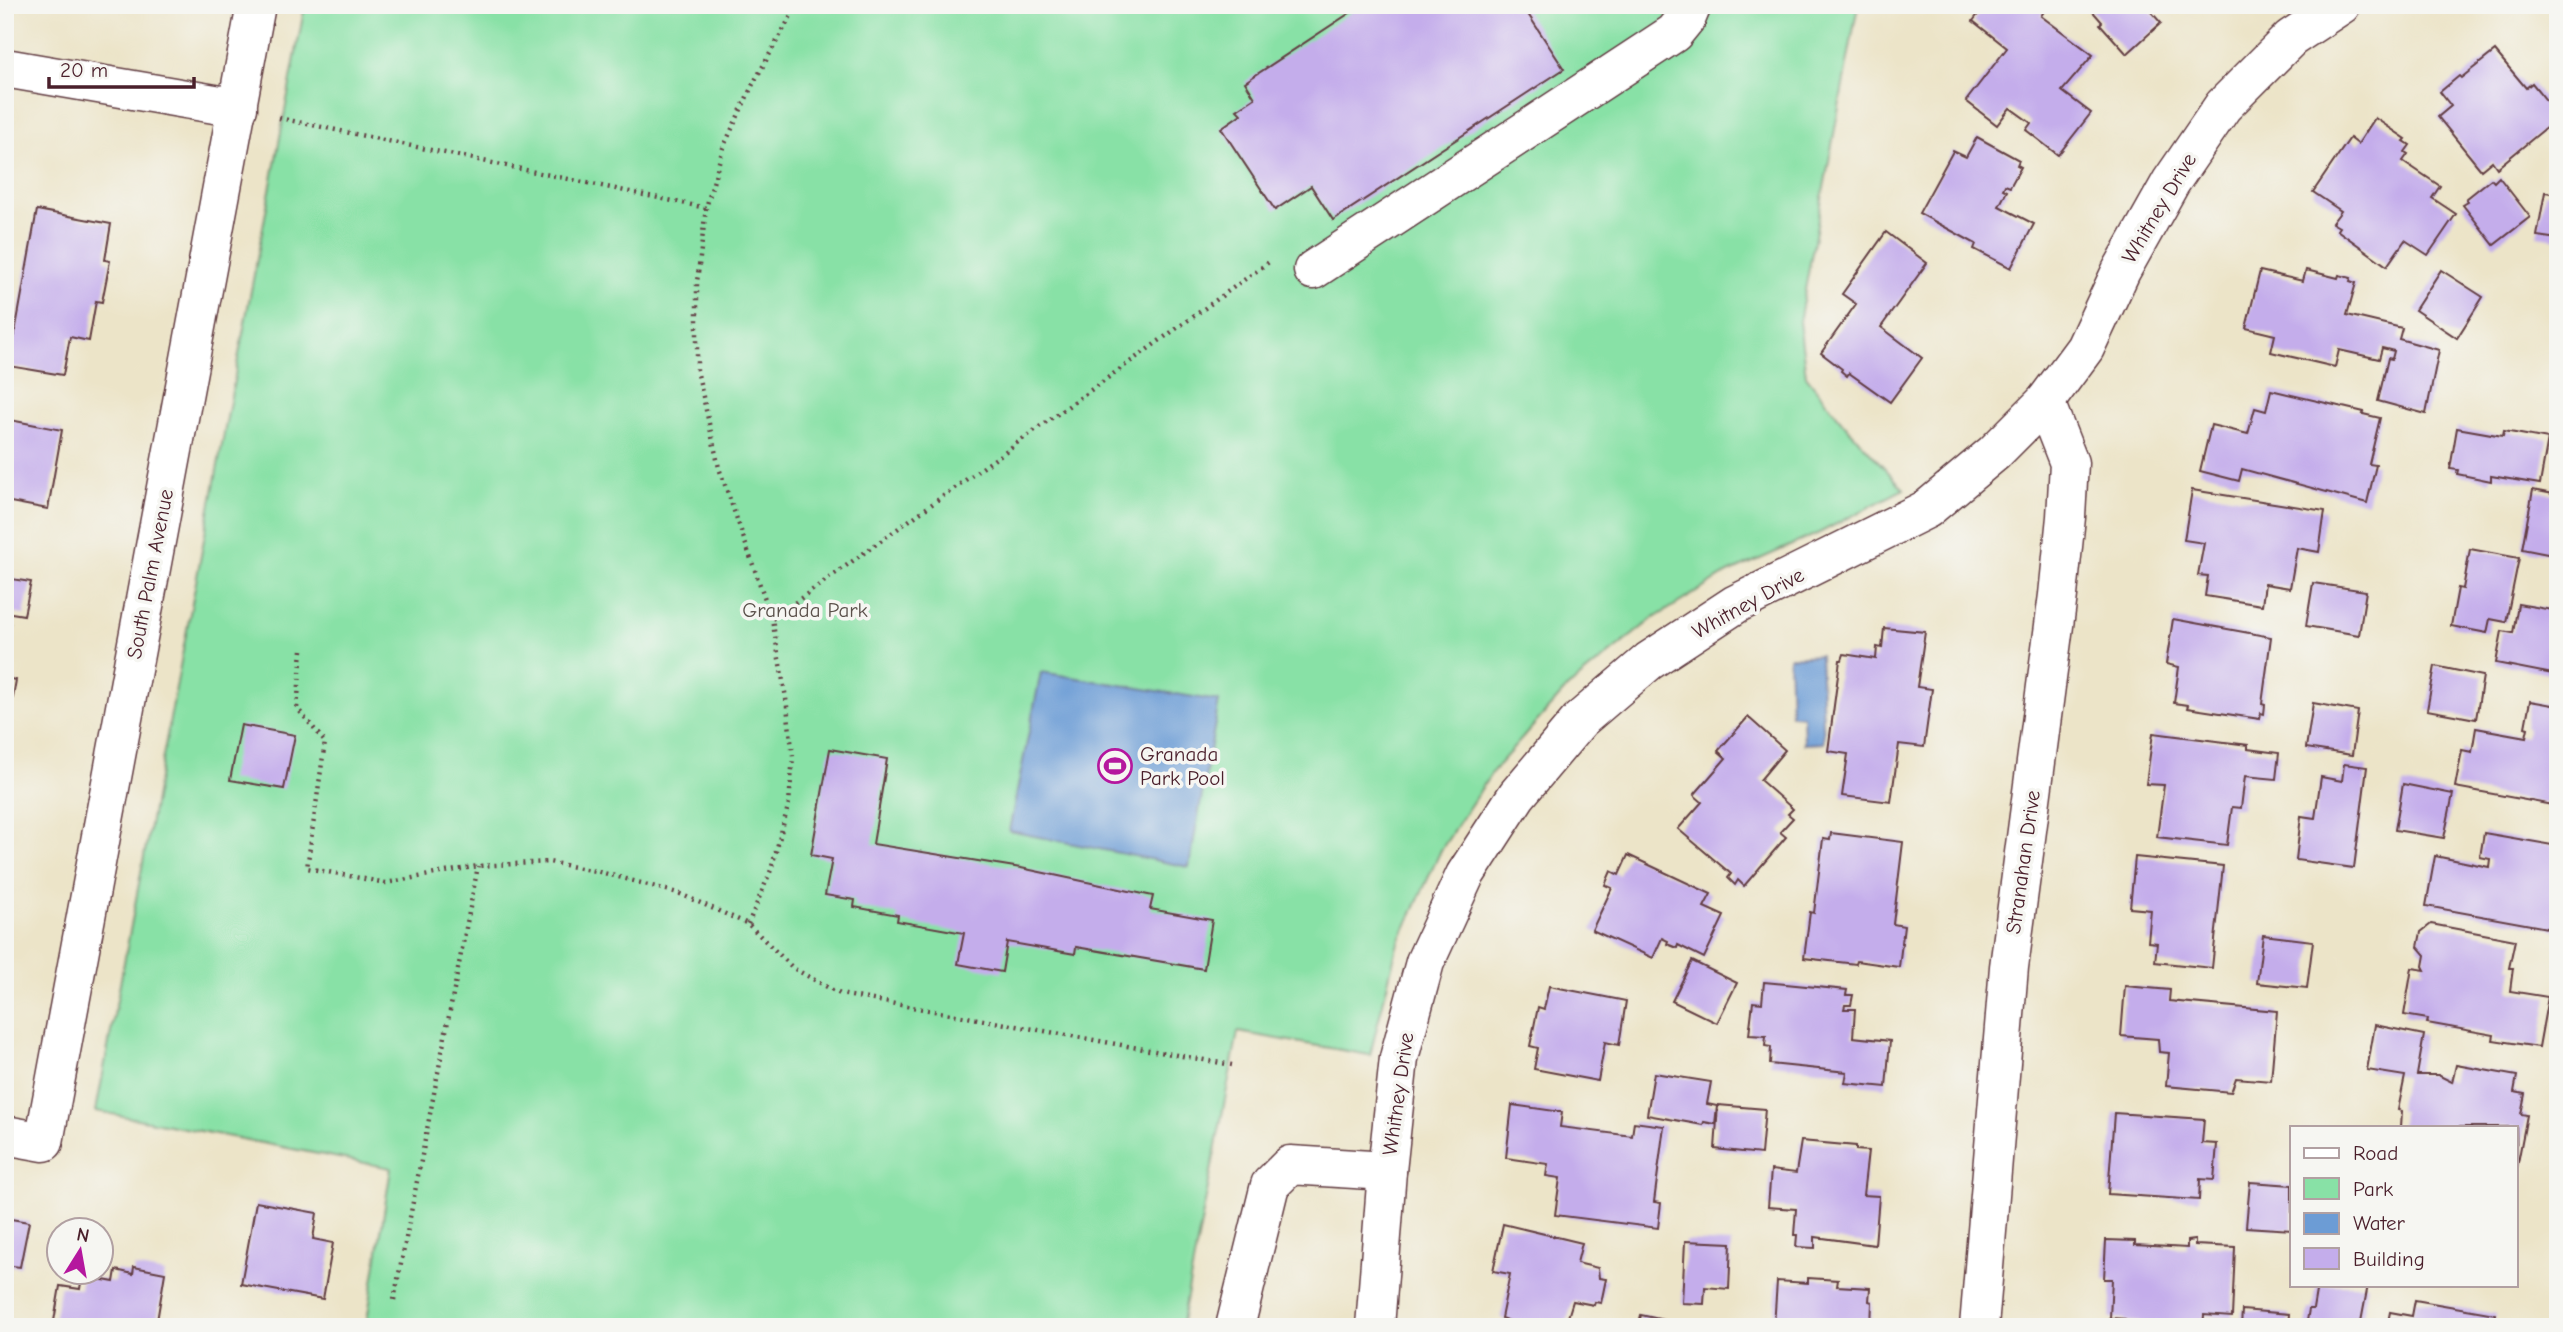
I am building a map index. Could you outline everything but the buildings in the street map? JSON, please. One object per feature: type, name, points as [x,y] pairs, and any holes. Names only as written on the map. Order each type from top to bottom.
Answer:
[{"type":"street","name":"South Palm Avenue","points":[[5,1135],[44,1142],[256,5]]},
{"type":"street","points":[[1296,262],[1674,33],[1687,17],[1692,5]]},
{"type":"street","name":"Whitney Drive","points":[[1375,1327],[1399,1058],[1425,962],[1465,875],[1517,795],[1580,720],[1649,662],[1736,604],[1927,509],[1994,453],[2045,402],[2085,348],[2122,271],[2171,182],[2222,106],[2291,38],[2341,5]]},
{"type":"street","points":[[5,68],[238,108]]},
{"type":"street","name":"Stranahan Drive","points":[[1979,1327],[2009,967],[2059,595],[2066,517],[2069,463],[2045,402]]},
{"type":"street","points":[[1234,1327],[1270,1185],[1290,1165],[1387,1171]]},
{"type":"path","points":[[748,924],[771,870],[789,803],[793,757],[772,618],[719,468],[697,370],[697,282],[706,208],[723,148],[753,84],[797,5]]},
{"type":"path","points":[[278,118],[706,208]]},
{"type":"path","points":[[772,618],[1296,262]]},
{"type":"path","points":[[302,650],[297,708],[325,742],[307,868],[386,883],[478,866],[549,862],[600,872],[678,893],[748,924],[793,968],[840,994],[1232,1065]]},
{"type":"path","points":[[394,1300],[478,866]]},
{"type":"green space","name":"Granada Park","points":[[305,5],[1858,5],[1799,322],[1806,376],[1844,424],[1904,489],[1819,533],[1726,574],[1651,620],[1567,688],[1493,771],[1441,850],[1397,946],[1370,1055],[1238,1032],[1181,1327],[366,1327],[391,1168],[96,1111]]},
{"type":"water","points":[[1820,655],[1824,743],[1804,744],[1803,715],[1791,715],[1789,657]]},
{"type":"water","name":"Granada Park Pool","points":[[1041,672],[1219,701],[1189,867],[1009,831]]},
{"type":"place","name":"Granada Park Pool","points":[[1115,766]]}]
